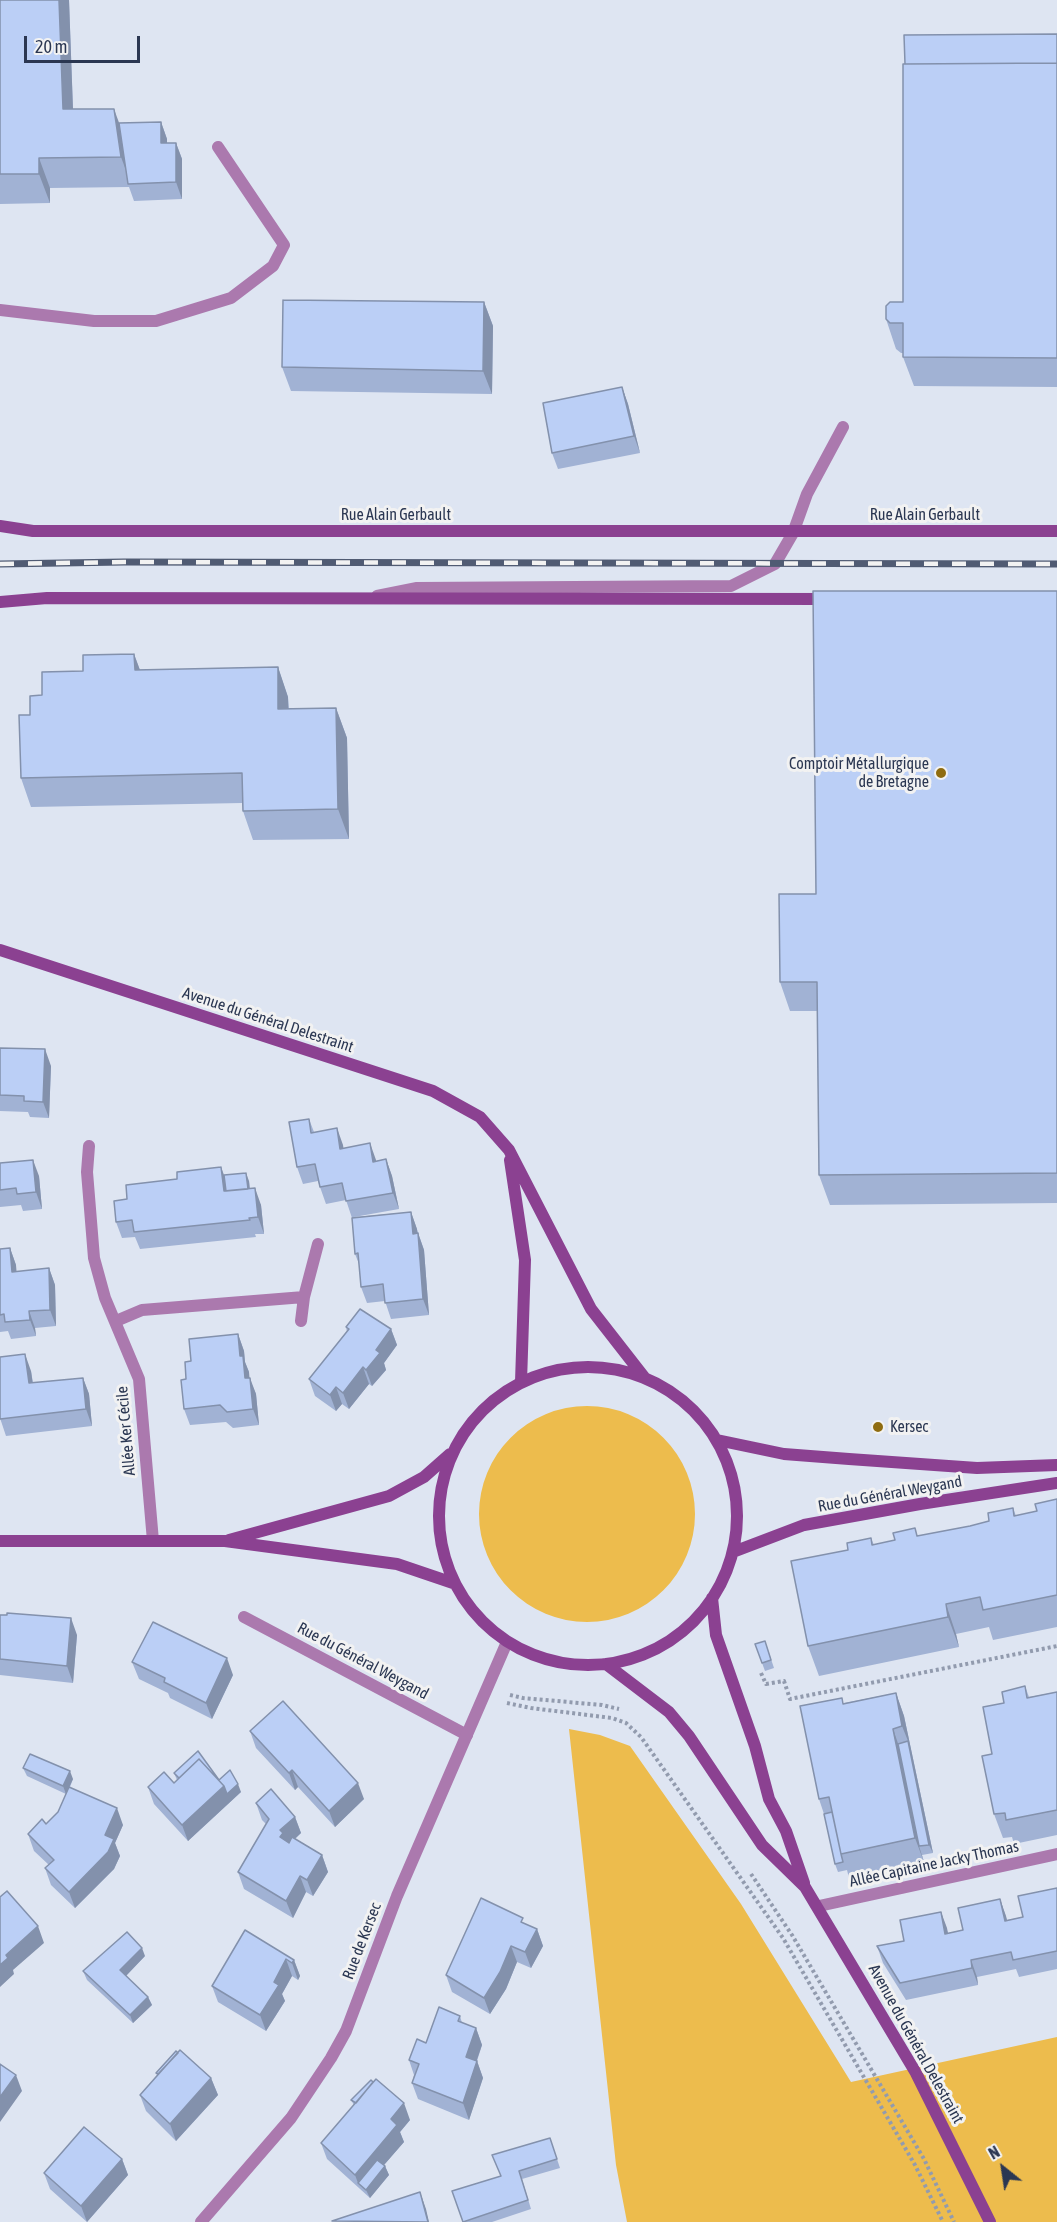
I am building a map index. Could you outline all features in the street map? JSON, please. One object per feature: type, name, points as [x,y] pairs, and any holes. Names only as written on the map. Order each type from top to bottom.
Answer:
[{"type":"street","points":[[0,310],[94,321],[156,321],[231,298],[273,266],[284,245],[218,147]]},
{"type":"street","points":[[364,598],[417,588],[730,586],[776,564],[793,532],[807,494],[843,427]]},
{"type":"street","name":"Rue Alain Gerbault","points":[[0,526],[44,531],[1057,531]]},
{"type":"street","points":[[0,602],[47,598],[842,600]]},
{"type":"street","name":"Avenue du Général Delestraint","points":[[0,950],[433,1091],[480,1117],[509,1150],[591,1309],[644,1377]]},
{"type":"street","name":"Allée Ker Cécile","points":[[90,1146],[87,1172],[94,1258],[105,1298],[139,1379],[153,1541]]},
{"type":"street","points":[[509,1150],[525,1260],[521,1382]]},
{"type":"street","points":[[302,1321],[304,1297],[318,1244]]},
{"type":"street","points":[[116,1321],[142,1310],[304,1297]]},
{"type":"street","points":[[603,1367],[644,1377],[673,1392],[697,1414],[717,1440],[732,1475],[738,1514],[733,1552],[724,1576],[712,1598],[692,1623],[666,1643],[638,1657],[606,1664],[572,1665],[538,1657],[507,1642],[486,1626],[468,1606],[453,1583],[442,1551],[438,1517],[441,1483],[453,1452],[481,1411],[521,1382],[561,1368],[603,1367]]},
{"type":"street","name":"Rue du Général Weygand","points":[[717,1440],[784,1454],[849,1459],[977,1468],[1057,1465]]},
{"type":"street","points":[[225,1541],[389,1496],[424,1477],[453,1452]]},
{"type":"street","name":"Rue du Général Weygand","points":[[733,1552],[804,1525],[1057,1483]]},
{"type":"street","points":[[0,1541],[225,1541],[397,1564],[453,1583]]},
{"type":"street","name":"Avenue du Général Delestraint","points":[[712,1598],[716,1635],[755,1746],[769,1799],[786,1831],[805,1887]]},
{"type":"street","name":"Rue du Général Weygand","points":[[244,1617],[466,1735]]},
{"type":"street","name":"Rue de Kersec","points":[[201,2222],[291,2118],[346,2031],[397,1896],[507,1642]]},
{"type":"street","name":"Avenue du Général Delestraint","points":[[606,1664],[669,1712],[689,1736],[762,1845],[805,1887],[819,1906],[916,2073],[990,2222]]},
{"type":"street","name":"Allée Capitaine Jacky Thomas","points":[[819,1906],[1057,1854]]},
{"type":"path","points":[[761,1672],[766,1684],[784,1681],[789,1699],[1057,1646]]},
{"type":"path","points":[[485,1693],[602,1705],[625,1711]]},
{"type":"path","points":[[485,1693],[531,1708],[612,1718],[626,1723],[641,1737],[783,1938],[915,2165],[943,2222]]},
{"type":"path","points":[[745,1866],[792,1935],[918,2149],[954,2222]]},
{"type":"shaded area","points":[[587,1406],[608,1408],[628,1414],[647,1424],[663,1438],[677,1454],[687,1473],[693,1493],[695,1514],[693,1535],[687,1555],[677,1574],[663,1590],[647,1604],[628,1614],[608,1620],[587,1622],[566,1620],[546,1614],[527,1604],[511,1590],[497,1574],[487,1555],[481,1535],[479,1514],[481,1493],[487,1473],[497,1454],[511,1438],[527,1424],[546,1414],[566,1408]]},
{"type":"shaded area","points":[[569,1729],[600,1735],[630,1746],[741,1904],[851,2082],[1057,2037],[1057,2222],[627,2222],[616,2165]]},
{"type":"building","points":[[0,0],[59,0],[63,109],[114,109],[121,157],[39,158],[39,174],[0,174]]},
{"type":"building","points":[[1057,34],[1057,63],[905,64],[904,35]]},
{"type":"building","points":[[1057,63],[1057,358],[903,357],[903,323],[890,323],[886,319],[886,306],[890,302],[903,302],[903,64]]},
{"type":"building","points":[[161,122],[161,143],[176,143],[176,182],[128,184],[119,123]]},
{"type":"building","points":[[283,300],[484,302],[483,371],[282,367]]},
{"type":"building","points":[[622,387],[634,436],[552,453],[543,403]]},
{"type":"building","name":"Comptoir Métallurgique de Bretagne","points":[[813,591],[1057,591],[1057,1173],[819,1175],[817,982],[780,982],[779,894],[816,894]]},
{"type":"building","points":[[134,654],[135,670],[278,667],[278,709],[336,708],[338,809],[243,811],[242,773],[21,778],[19,715],[30,715],[30,696],[42,695],[42,672],[83,671],[83,655]]},
{"type":"building","points":[[0,1048],[45,1049],[43,1102],[24,1101],[24,1096],[0,1095]]},
{"type":"building","points":[[309,1119],[311,1133],[337,1128],[340,1149],[370,1143],[373,1162],[386,1159],[393,1193],[346,1201],[342,1183],[320,1187],[315,1164],[297,1167],[289,1122]]},
{"type":"building","points":[[33,1160],[36,1192],[17,1194],[16,1188],[0,1190],[0,1163]]},
{"type":"building","points":[[221,1167],[224,1191],[255,1188],[258,1217],[249,1218],[250,1220],[134,1232],[132,1220],[116,1222],[114,1201],[127,1199],[126,1185],[177,1179],[177,1172]]},
{"type":"building","points":[[246,1173],[248,1189],[226,1191],[224,1175]]},
{"type":"building","points":[[411,1212],[413,1234],[418,1233],[423,1299],[385,1303],[383,1284],[361,1287],[352,1218]]},
{"type":"building","points":[[10,1248],[12,1272],[49,1268],[50,1310],[29,1311],[30,1320],[5,1322],[4,1314],[0,1315],[0,1249]]},
{"type":"building","points":[[360,1309],[391,1329],[376,1350],[380,1353],[366,1370],[363,1367],[343,1393],[336,1387],[330,1395],[309,1379],[349,1329],[346,1327]]},
{"type":"building","points":[[238,1334],[245,1378],[250,1378],[253,1409],[227,1412],[220,1405],[184,1409],[181,1380],[186,1379],[185,1362],[191,1361],[189,1339]]},
{"type":"building","points":[[25,1354],[29,1383],[83,1378],[86,1409],[0,1419],[0,1357]]},
{"type":"building","points":[[1057,1499],[1057,1595],[983,1610],[980,1597],[946,1604],[948,1617],[808,1646],[791,1561],[848,1550],[847,1543],[871,1538],[872,1545],[895,1540],[893,1533],[915,1528],[917,1536],[970,1526],[989,1521],[988,1513],[1013,1508],[1014,1516],[1037,1511],[1035,1504]]},
{"type":"building","points":[[7,1613],[71,1618],[67,1666],[0,1659],[0,1615],[7,1615]]},
{"type":"building","points":[[153,1622],[227,1658],[206,1703],[164,1682],[165,1678],[132,1662]]},
{"type":"building","points":[[765,1641],[771,1660],[762,1663],[755,1644]]},
{"type":"building","points":[[1025,1686],[1027,1698],[1057,1692],[1057,1810],[1006,1820],[1005,1813],[994,1814],[982,1756],[992,1754],[983,1707],[1004,1703],[1002,1692]]},
{"type":"building","points":[[896,1693],[902,1726],[893,1729],[915,1838],[841,1854],[829,1797],[819,1799],[800,1706],[842,1698],[843,1704]]},
{"type":"building","points":[[283,1701],[358,1783],[329,1811],[292,1770],[289,1773],[250,1731]]},
{"type":"building","points":[[908,1741],[929,1845],[919,1846],[898,1744]]},
{"type":"building","points":[[198,1751],[219,1780],[230,1770],[238,1784],[227,1794],[224,1786],[199,1759],[179,1778],[174,1773]]},
{"type":"building","points":[[30,1754],[70,1771],[63,1786],[23,1768]]},
{"type":"building","points":[[199,1759],[224,1786],[182,1825],[148,1787],[164,1772],[174,1783]]},
{"type":"building","points":[[69,1787],[117,1808],[105,1835],[114,1839],[108,1852],[69,1892],[45,1868],[54,1860],[28,1834],[42,1819],[46,1824],[58,1812]]},
{"type":"building","points":[[271,1789],[295,1817],[280,1830],[283,1833],[280,1837],[289,1843],[292,1837],[322,1855],[307,1880],[300,1876],[286,1901],[238,1872],[269,1819],[256,1803]]},
{"type":"building","points":[[832,1812],[843,1862],[835,1864],[824,1814]]},
{"type":"building","points":[[1057,1888],[1057,1951],[1013,1960],[1011,1952],[971,1960],[972,1968],[900,1983],[877,1946],[904,1941],[900,1920],[941,1912],[945,1934],[963,1930],[958,1908],[1000,1899],[1005,1921],[1023,1917],[1018,1896]]},
{"type":"building","points":[[7,1891],[38,1926],[6,1955],[8,1958],[0,1965],[0,1897]]},
{"type":"building","points":[[481,1898],[523,1918],[521,1922],[537,1929],[525,1952],[511,1946],[500,1972],[484,1998],[446,1975]]},
{"type":"building","points":[[245,1930],[294,1960],[292,1963],[286,1959],[274,1982],[279,1985],[260,2015],[212,1986]]},
{"type":"building","points":[[127,1932],[142,1948],[120,1970],[148,1997],[130,2015],[83,1971]]},
{"type":"building","points":[[439,2007],[460,2016],[458,2021],[476,2028],[466,2057],[477,2061],[463,2103],[412,2083],[419,2064],[409,2060],[417,2039],[426,2043]]},
{"type":"building","points":[[180,2050],[211,2078],[170,2124],[140,2095]]},
{"type":"building","points":[[176,2051],[178,2053],[158,2074],[156,2073]]},
{"type":"building","points":[[0,2064],[16,2075],[0,2097]]},
{"type":"building","points":[[376,2079],[404,2103],[391,2119],[397,2125],[355,2175],[321,2143]]},
{"type":"building","points":[[371,2080],[373,2082],[356,2103],[351,2100]]},
{"type":"building","points":[[84,2127],[122,2159],[81,2206],[44,2173]]},
{"type":"building","points":[[550,2138],[557,2159],[519,2171],[528,2200],[463,2222],[452,2191],[501,2176],[492,2155]]},
{"type":"building","points":[[377,2160],[385,2166],[366,2190],[358,2183]]},
{"type":"building","points":[[420,2192],[428,2222],[332,2221]]},
{"type":"railway","points":[[0,564],[124,562],[1057,564]]},
{"type":"place","name":"Comptoir Métallurgique de Bretagne","points":[[941,773]]},
{"type":"place","name":"Kersec","points":[[878,1427]]}]
